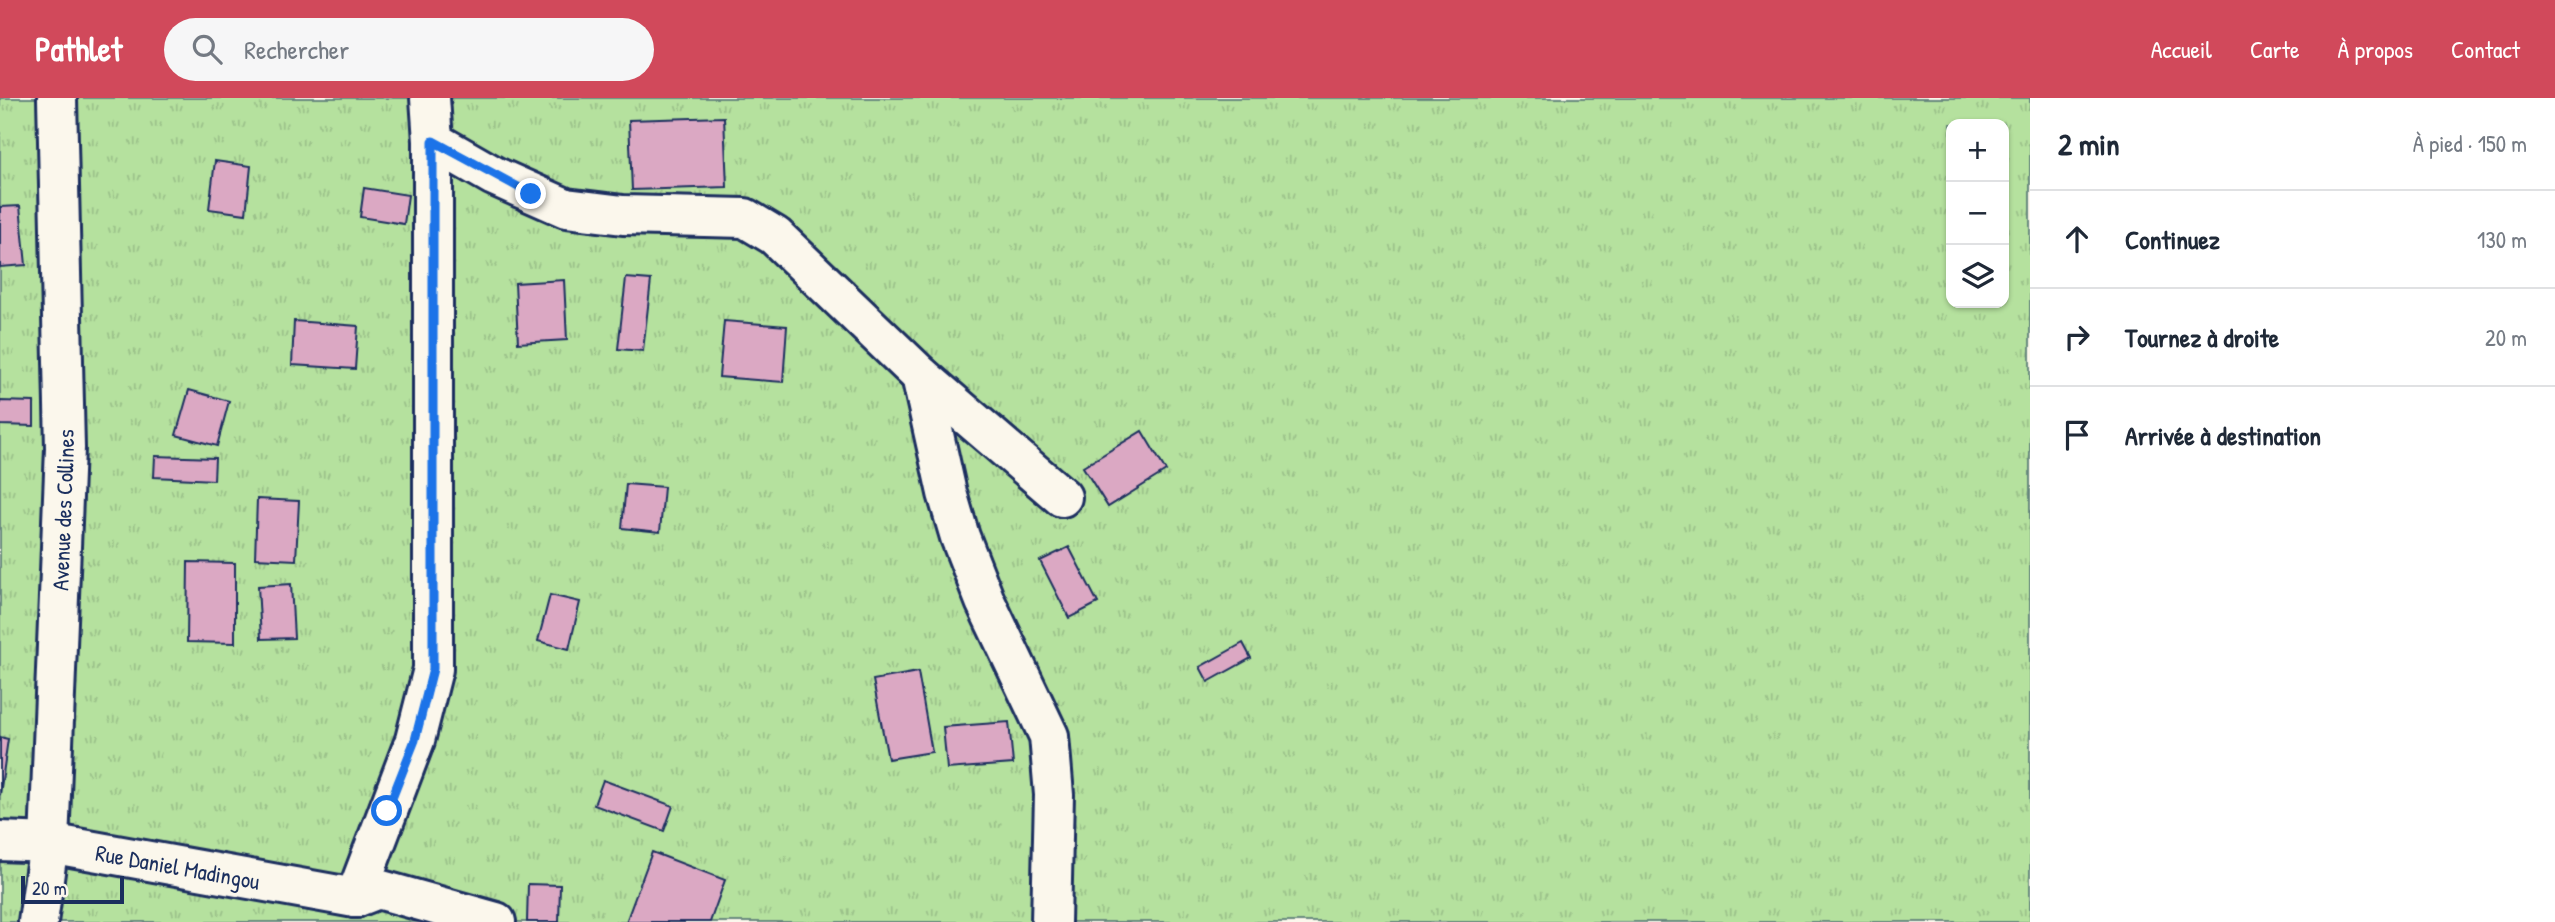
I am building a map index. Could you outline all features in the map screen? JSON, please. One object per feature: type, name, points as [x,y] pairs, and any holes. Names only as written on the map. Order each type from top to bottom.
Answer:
[{"type":"street","name":"Avenue des Collines","points":[[38,922],[49,843],[65,448],[57,98]]},
{"type":"street","points":[[370,903],[433,669],[433,141],[430,98]]},
{"type":"street","points":[[433,141],[494,176],[566,208],[623,215],[745,218],[775,236],[921,376],[1062,497]]},
{"type":"street","points":[[921,376],[947,493],[960,537],[985,601],[1049,736],[1054,795],[1051,922]]},
{"type":"street","name":"Rue Daniel Madingou","points":[[0,841],[49,843],[370,903],[495,922]]},
{"type":"green space","points":[[0,98],[2030,98],[2030,922],[0,922]]},
{"type":"building","points":[[724,117],[727,187],[632,190],[629,120]]},
{"type":"building","points":[[215,161],[251,166],[246,214],[209,209]]},
{"type":"building","points":[[364,188],[408,195],[404,224],[360,217]]},
{"type":"building","points":[[20,206],[26,265],[0,267],[0,207]]},
{"type":"building","points":[[626,278],[651,280],[643,351],[618,349]]},
{"type":"building","points":[[564,280],[567,340],[518,343],[515,283]]},
{"type":"building","points":[[294,321],[358,326],[355,369],[292,365]]},
{"type":"building","points":[[724,321],[787,326],[783,382],[719,377]]},
{"type":"building","points":[[189,390],[229,401],[217,446],[176,435]]},
{"type":"building","points":[[0,401],[34,402],[34,426],[0,425]]},
{"type":"building","points":[[1142,431],[1166,471],[1108,507],[1083,467]]},
{"type":"building","points":[[155,456],[215,458],[214,480],[154,477]]},
{"type":"building","points":[[626,484],[664,487],[660,532],[622,528]]},
{"type":"building","points":[[257,499],[299,501],[296,560],[255,558]]},
{"type":"building","points":[[1069,547],[1098,603],[1069,618],[1040,561]]},
{"type":"building","points":[[188,562],[235,563],[235,643],[187,642]]},
{"type":"building","points":[[291,584],[294,638],[261,639],[258,586]]},
{"type":"building","points":[[550,595],[580,602],[569,649],[538,641]]},
{"type":"building","points":[[1243,643],[1251,658],[1208,682],[1200,667]]},
{"type":"building","points":[[918,672],[932,752],[888,759],[873,680]]},
{"type":"building","points":[[1009,722],[1013,764],[947,769],[943,727]]},
{"type":"building","points":[[0,737],[8,739],[0,795]]},
{"type":"building","points":[[603,780],[673,806],[664,831],[594,805]]},
{"type":"building","points":[[652,852],[725,880],[710,922],[626,922]]},
{"type":"building","points":[[528,884],[560,885],[559,922],[527,922]]},
{"type":"route","points":[[387,811],[415,740],[433,669],[433,141],[531,194]]}]
